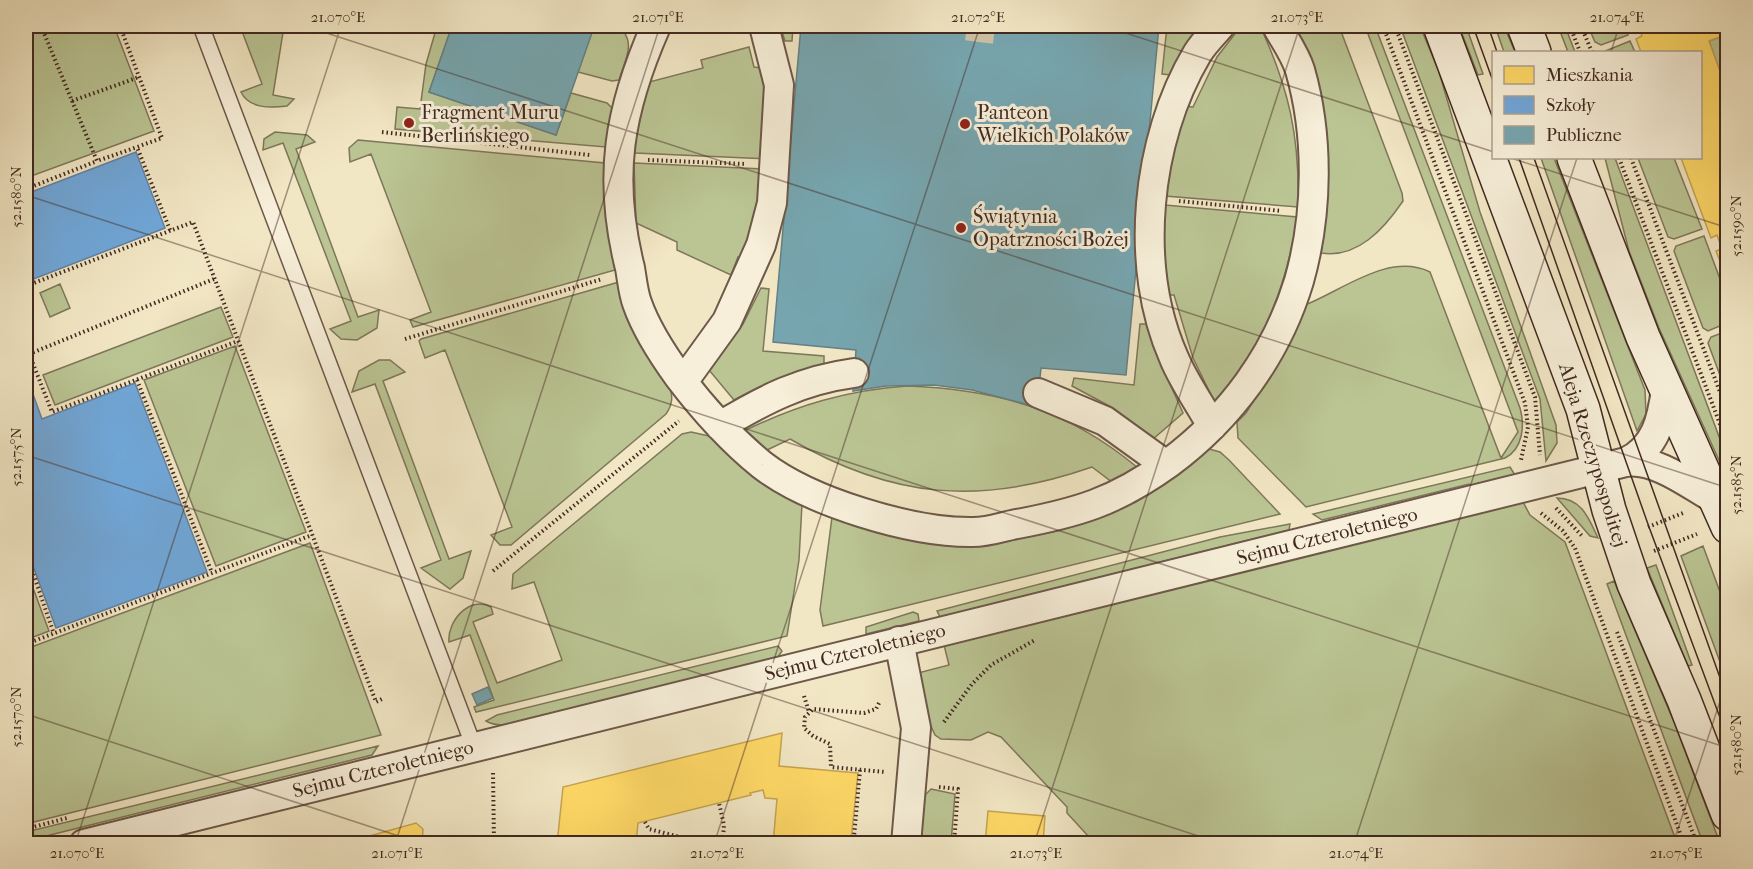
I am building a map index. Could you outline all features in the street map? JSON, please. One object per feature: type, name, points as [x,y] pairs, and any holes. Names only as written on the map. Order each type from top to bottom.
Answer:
[{"type":"street","points":[[692,393],[761,246],[772,203],[779,85],[764,26]]},
{"type":"street","points":[[1212,426],[1174,358],[1161,316],[1150,251],[1151,198],[1166,124],[1197,54],[1220,26]]},
{"type":"street","points":[[652,27],[633,83],[617,158],[622,231],[637,303],[665,357],[720,426],[765,466],[812,494],[902,524],[971,533],[1073,514],[1137,487],[1200,440],[1257,373],[1290,310],[1305,260],[1312,213],[1311,115],[1299,66],[1276,26]]},
{"type":"street","name":"Aleja Rzeczypospolitej","points":[[1440,26],[1583,409],[1613,466],[1616,533],[1644,609],[1684,700],[1728,814]]},
{"type":"street","points":[[1524,26],[1534,51]]},
{"type":"street","points":[[1574,159],[1643,337],[1666,389],[1708,517]]},
{"type":"street","points":[[720,426],[765,399],[820,378],[854,373]]},
{"type":"street","name":"Sejmu Czteroletniego","points":[[1613,466],[1638,456],[1656,433],[1666,389]]},
{"type":"street","points":[[1038,393],[1105,421],[1166,465]]},
{"type":"street","name":"Sejmu Czteroletniego","points":[[84,843],[1613,466],[1641,462],[1657,467],[1708,517]]},
{"type":"street","points":[[899,641],[916,728],[906,843]]},
{"type":"lane","points":[[201,26],[474,747]]},
{"type":"path","points":[[41,26],[97,161]]},
{"type":"path","points":[[26,189],[162,138],[120,26]]},
{"type":"path","points":[[1383,26],[1525,403],[1528,427],[1521,459],[1523,466]]},
{"type":"path","points":[[1395,26],[1534,397],[1540,456]]},
{"type":"path","points":[[1569,26],[1580,51]]},
{"type":"path","points":[[1581,26],[1592,51]]},
{"type":"path","points":[[72,101],[139,77]]},
{"type":"path","points":[[382,132],[617,158],[776,165]]},
{"type":"path","points":[[137,147],[170,230]]},
{"type":"path","points":[[1619,159],[1723,433]]},
{"type":"path","points":[[1631,159],[1727,410]]},
{"type":"path","points":[[1151,198],[1312,213]]},
{"type":"path","points":[[26,286],[193,222],[376,702],[382,699]]},
{"type":"path","points":[[405,339],[630,271]]},
{"type":"path","points":[[29,354],[214,279]]},
{"type":"path","points":[[26,346],[52,412],[238,341]]},
{"type":"path","points":[[137,380],[212,573]]},
{"type":"path","points":[[493,571],[692,393]]},
{"type":"path","points":[[1552,502],[1585,542]]},
{"type":"path","points":[[1535,506],[1545,518],[1568,536],[1575,548],[1684,843]]},
{"type":"path","points":[[1640,530],[1708,517]]},
{"type":"path","points":[[1648,553],[1708,517]]},
{"type":"path","points":[[26,644],[312,535]]},
{"type":"path","points":[[26,553],[54,634]]},
{"type":"path","points":[[1616,626],[1696,843]]},
{"type":"path","points":[[941,727],[972,684],[991,665],[1041,637]]},
{"type":"path","points":[[804,696],[809,712],[804,728],[813,736],[830,744],[831,767],[883,772]]},
{"type":"path","points":[[809,712],[818,708],[871,711],[879,706],[878,697]]},
{"type":"path","points":[[860,770],[854,837],[870,838],[869,843]]},
{"type":"path","points":[[493,773],[494,843]]},
{"type":"path","points":[[911,785],[958,789],[954,843]]},
{"type":"path","points":[[719,803],[725,843]]},
{"type":"path","points":[[645,822],[649,829],[665,834],[723,838]]},
{"type":"path","points":[[702,838],[702,843]]},
{"type":"green space","points":[[26,26],[114,26],[154,131],[26,178]]},
{"type":"green space","points":[[240,26],[284,26],[273,95],[294,99],[287,106],[261,106],[249,102],[241,92],[262,84]]},
{"type":"green space","points":[[437,26],[452,26],[429,92],[556,135],[571,93],[607,103],[612,108],[606,147],[395,129],[397,107],[420,109],[426,64]]},
{"type":"green space","points":[[581,26],[617,26],[623,32],[627,38],[628,51],[619,80],[612,81],[578,72],[592,30]]},
{"type":"green space","points":[[780,26],[793,26],[792,41],[785,41]]},
{"type":"green space","points":[[1167,26],[1199,26],[1171,75],[1162,74]]},
{"type":"green space","points":[[1241,26],[1260,26],[1285,92],[1295,136],[1298,207],[1165,196],[1172,139],[1182,106],[1193,107],[1217,57]]},
{"type":"green space","points":[[1293,26],[1339,26],[1402,193],[1403,201],[1387,222],[1368,240],[1358,247],[1334,254],[1321,253],[1327,197],[1326,141],[1317,95]]},
{"type":"green space","points":[[1365,26],[1375,26],[1520,408],[1522,429],[1516,449],[1505,458],[1306,507],[1238,438],[1237,422],[1246,413],[1290,343],[1305,305],[1366,275],[1399,267],[1414,267],[1430,272],[1501,458],[1518,432]]},
{"type":"green space","points":[[1400,26],[1420,26],[1439,72],[1480,212],[1556,425],[1557,443],[1546,461],[1540,399]]},
{"type":"green space","points":[[1459,26],[1466,26],[1483,74],[1478,75]]},
{"type":"green space","points":[[1495,26],[1504,26],[1515,51],[1504,51]]},
{"type":"green space","points":[[1558,26],[1565,26],[1575,51],[1568,51]]},
{"type":"green space","points":[[1588,26],[1625,26],[1628,35],[1601,45],[1595,42]]},
{"type":"green space","points":[[1727,34],[1727,93],[1709,41]]},
{"type":"green space","points":[[1630,41],[1635,51],[1605,51]]},
{"type":"green space","points":[[749,47],[754,67],[762,68],[767,107],[767,159],[635,153],[636,136],[649,82],[703,68],[701,60]]},
{"type":"green space","points":[[275,132],[307,135],[315,142],[296,149],[358,317],[379,310],[377,328],[357,340],[341,339],[330,329],[351,321],[283,143],[263,150],[264,139]]},
{"type":"green space","points":[[358,140],[605,163],[605,210],[615,270],[413,327],[410,320],[431,312],[371,154],[350,162],[349,148]]},
{"type":"green space","points":[[1541,159],[1554,159],[1645,390],[1646,414],[1637,431]]},
{"type":"green space","points":[[1605,159],[1615,159],[1727,458],[1727,478],[1659,328],[1629,251]]},
{"type":"green space","points":[[1638,159],[1674,159],[1702,229],[1674,239],[1668,237]]},
{"type":"green space","points":[[634,163],[765,169],[763,194],[745,256],[738,257],[731,275],[677,250],[677,242],[636,223]]},
{"type":"green space","points":[[1165,205],[1297,217],[1287,268],[1270,316],[1246,361],[1215,403],[1193,358],[1174,295],[1168,295],[1162,232]]},
{"type":"green space","points":[[1704,236],[1727,298],[1727,323],[1708,331],[1703,328],[1674,251],[1676,246]]},
{"type":"green space","points":[[619,282],[669,384],[672,396],[670,407],[666,414],[511,545],[500,545],[491,535],[512,527],[445,350],[425,358],[419,341]]},
{"type":"green space","points":[[60,284],[70,308],[50,317],[40,293]]},
{"type":"green space","points":[[761,288],[769,289],[763,351],[824,356],[824,364],[759,387],[734,400],[709,370],[743,324]]},
{"type":"green space","points":[[221,307],[233,337],[55,405],[43,375]]},
{"type":"green space","points":[[1140,324],[1148,324],[1157,355],[1183,413],[1153,439],[1113,408],[1072,386],[1074,378],[1134,385]]},
{"type":"green space","points":[[1728,331],[1727,394],[1708,343],[1711,337]]},
{"type":"green space","points":[[235,346],[306,532],[216,566],[144,380]]},
{"type":"green space","points":[[379,360],[390,360],[405,372],[383,381],[449,559],[471,551],[463,578],[450,589],[421,568],[441,560],[375,384],[352,392],[359,371]]},
{"type":"green space","points":[[907,386],[971,392],[1030,406],[1085,431],[1138,468],[1112,482],[1092,467],[1012,488],[974,491],[938,490],[901,485],[865,474],[828,459],[790,439],[767,450],[744,431],[823,400],[864,391]]},
{"type":"green space","points":[[691,432],[709,436],[741,465],[802,504],[799,560],[787,636],[476,712],[474,707],[494,700],[470,635],[449,642],[452,626],[461,612],[475,604],[491,607],[493,614],[473,622],[497,683],[562,660],[534,582],[512,589],[513,574],[682,434]]},
{"type":"green space","points":[[1209,449],[1220,452],[1229,460],[1280,514],[823,626],[820,610],[832,517],[877,530],[921,535],[1002,539],[1044,534],[1095,519],[1120,508],[1166,482]]},
{"type":"green space","points":[[1510,467],[1515,475],[1322,520],[1313,514]]},
{"type":"green space","points":[[1557,498],[1566,499],[1579,506],[1588,517],[1598,538],[1590,536]]},
{"type":"green space","points":[[1523,502],[1530,515],[1565,542],[1677,843],[1089,843],[1089,837],[1067,813],[1067,807],[1001,737],[988,732],[971,740],[941,739],[935,735],[930,724],[918,673],[949,665],[944,645]]},
{"type":"green space","points":[[1290,524],[1289,530],[940,617],[937,611],[1220,537]]},
{"type":"green space","points":[[310,543],[381,735],[26,824],[26,649]]},
{"type":"green space","points":[[1703,546],[1727,611],[1727,681],[1681,556]]},
{"type":"green space","points":[[1656,565],[1692,665],[1688,666],[1647,568]]},
{"type":"green space","points":[[26,569],[49,631],[26,640]]},
{"type":"green space","points":[[1614,581],[1674,722],[1720,843],[1703,843],[1607,584]]},
{"type":"green space","points":[[913,612],[918,614],[919,621],[866,634],[866,627]]},
{"type":"green space","points":[[778,646],[782,651],[778,657],[525,722],[500,725],[486,721],[497,715]]},
{"type":"green space","points":[[378,746],[372,755],[26,841],[26,832]]},
{"type":"green space","points":[[931,789],[955,794],[951,843],[918,844],[924,796]]},
{"type":"building: Mieszkania","points":[[1638,26],[1728,26],[1728,34],[1709,41],[1728,93],[1728,282],[1716,251],[1722,249],[1717,235],[1711,238],[1681,159],[1702,159],[1702,51],[1641,51],[1636,39],[1642,36]]},
{"type":"building: Mieszkania","points":[[782,733],[779,766],[858,773],[851,841],[866,844],[773,844],[777,799],[765,798],[763,790],[638,823],[636,844],[557,844],[563,787]]},
{"type":"building: Mieszkania","points":[[988,811],[1045,816],[1043,844],[985,844]]},
{"type":"building: Mieszkania","points":[[416,823],[423,829],[422,844],[341,844]]},
{"type":"building: Szkoły","points":[[136,152],[165,228],[26,282],[26,194]]},
{"type":"building: Szkoły","points":[[26,375],[42,419],[135,383],[207,572],[56,628],[26,547]]},
{"type":"building: Publiczne","points":[[452,26],[581,26],[593,30],[556,135],[429,92]]},
{"type":"building: Publiczne","name":"Świątynia Opatrzności Bożej","points":[[801,26],[1159,26],[1126,375],[1041,368],[1037,407],[972,390],[934,385],[886,386],[853,391],[856,350],[773,342]]},
{"type":"building: Publiczne","points":[[488,687],[493,698],[477,705],[472,694]]},
{"type":"tunnel","points":[[979,42],[981,26]]},
{"type":"tram line","points":[[1473,26],[1492,78]]},
{"type":"tram line","points":[[1488,26],[1497,51]]},
{"type":"tram line","points":[[1519,159],[1649,527],[1728,739]]},
{"type":"tram line","points":[[1534,159],[1728,700]]},
{"type":"place","name":"Fragment Muru Berlińskiego","points":[[409,123]]},
{"type":"place","name":"Panteon Wielkich Polaków","points":[[965,124]]},
{"type":"place","name":"Świątynia Opatrzności Bożej","points":[[961,228]]}]
